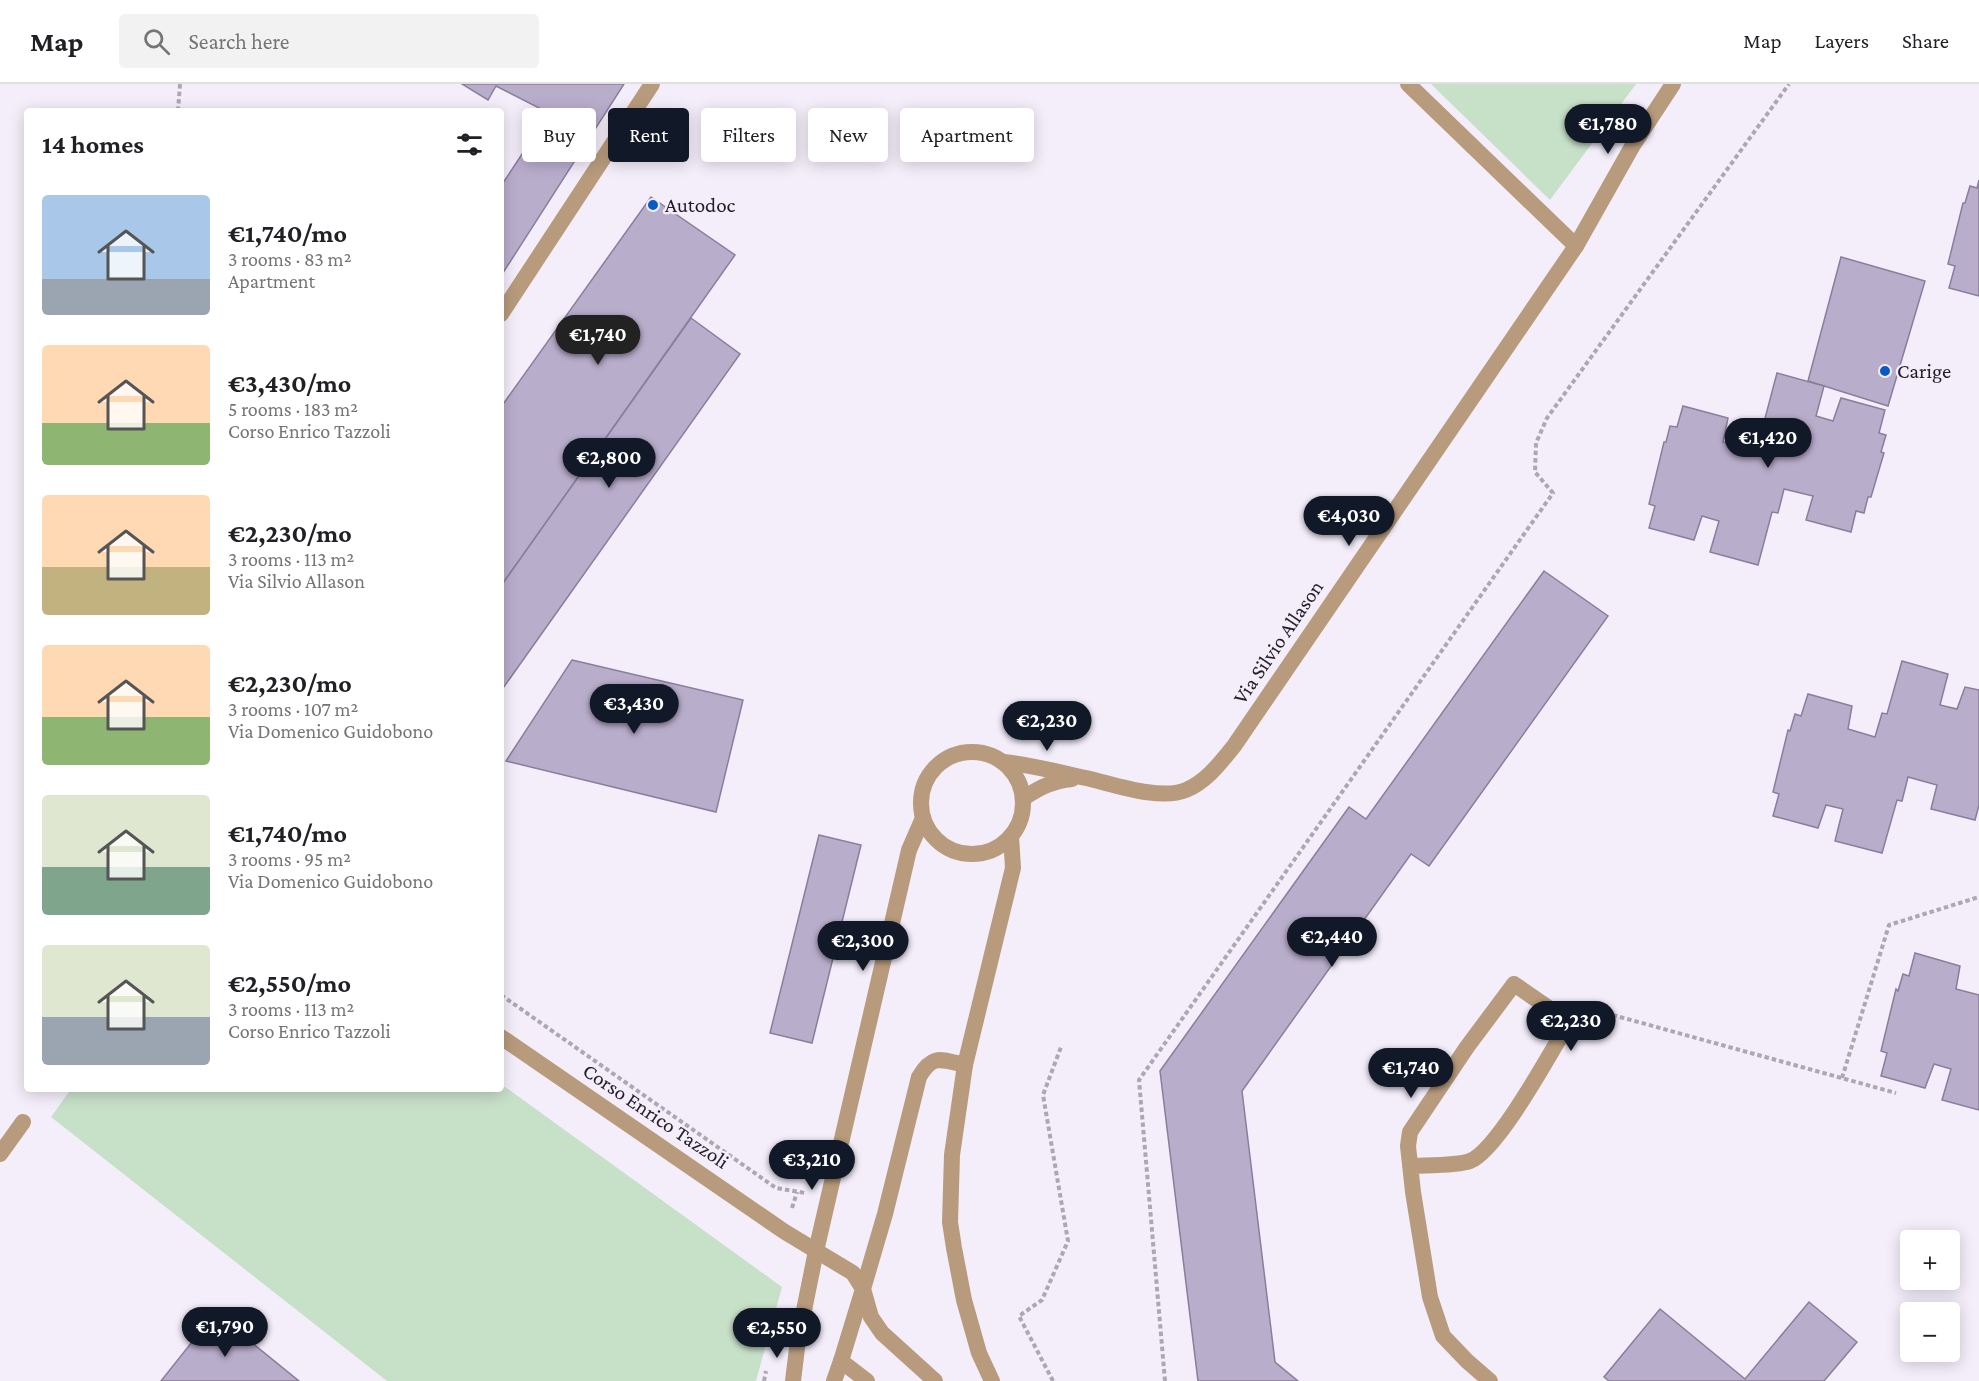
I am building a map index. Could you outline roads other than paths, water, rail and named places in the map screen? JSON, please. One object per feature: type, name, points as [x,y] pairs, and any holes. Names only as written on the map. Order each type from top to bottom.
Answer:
[{"type":"street","points":[[504,309],[652,84]]},
{"type":"street","points":[[1408,84],[1576,246]]},
{"type":"street","name":"Via Silvio Allason","points":[[1004,762],[1029,765],[1137,790],[1161,793],[1184,791],[1200,783],[1212,771],[1240,737],[1576,246],[1633,145],[1673,84]]},
{"type":"street","points":[[957,752],[981,752],[1004,762],[1018,780],[1024,798],[1022,818],[1011,836],[991,851],[966,855],[945,848],[931,836],[922,818],[921,797],[927,776],[942,759],[957,752]]},
{"type":"street","name":"Via Silvio Allason","points":[[1024,798],[1041,786],[1057,781],[1085,778]]},
{"type":"street","points":[[793,1381],[798,1340],[816,1251],[909,850],[922,818]]},
{"type":"street","points":[[992,1381],[979,1353],[964,1300],[950,1222],[952,1155],[965,1065],[1013,867],[1011,836]]},
{"type":"street","points":[[1410,1166],[1469,1161],[1489,1147],[1505,1126],[1569,1022],[1514,984],[1410,1132],[1408,1146],[1410,1166],[1430,1297],[1443,1336],[1490,1381]]},
{"type":"street","name":"Corso Enrico Tazzoli","points":[[504,1039],[816,1251],[853,1273],[863,1289],[872,1317],[882,1333],[935,1381]]},
{"type":"street","points":[[834,1381],[885,1214],[919,1077],[926,1065],[936,1060],[965,1065]]},
{"type":"street","points":[[0,1154],[23,1122]]},
{"type":"street","points":[[841,1361],[867,1381]]},
{"type":"place","name":"Autodoc","points":[[653,205]]},
{"type":"place","name":"Carige","points":[[1885,371]]}]
